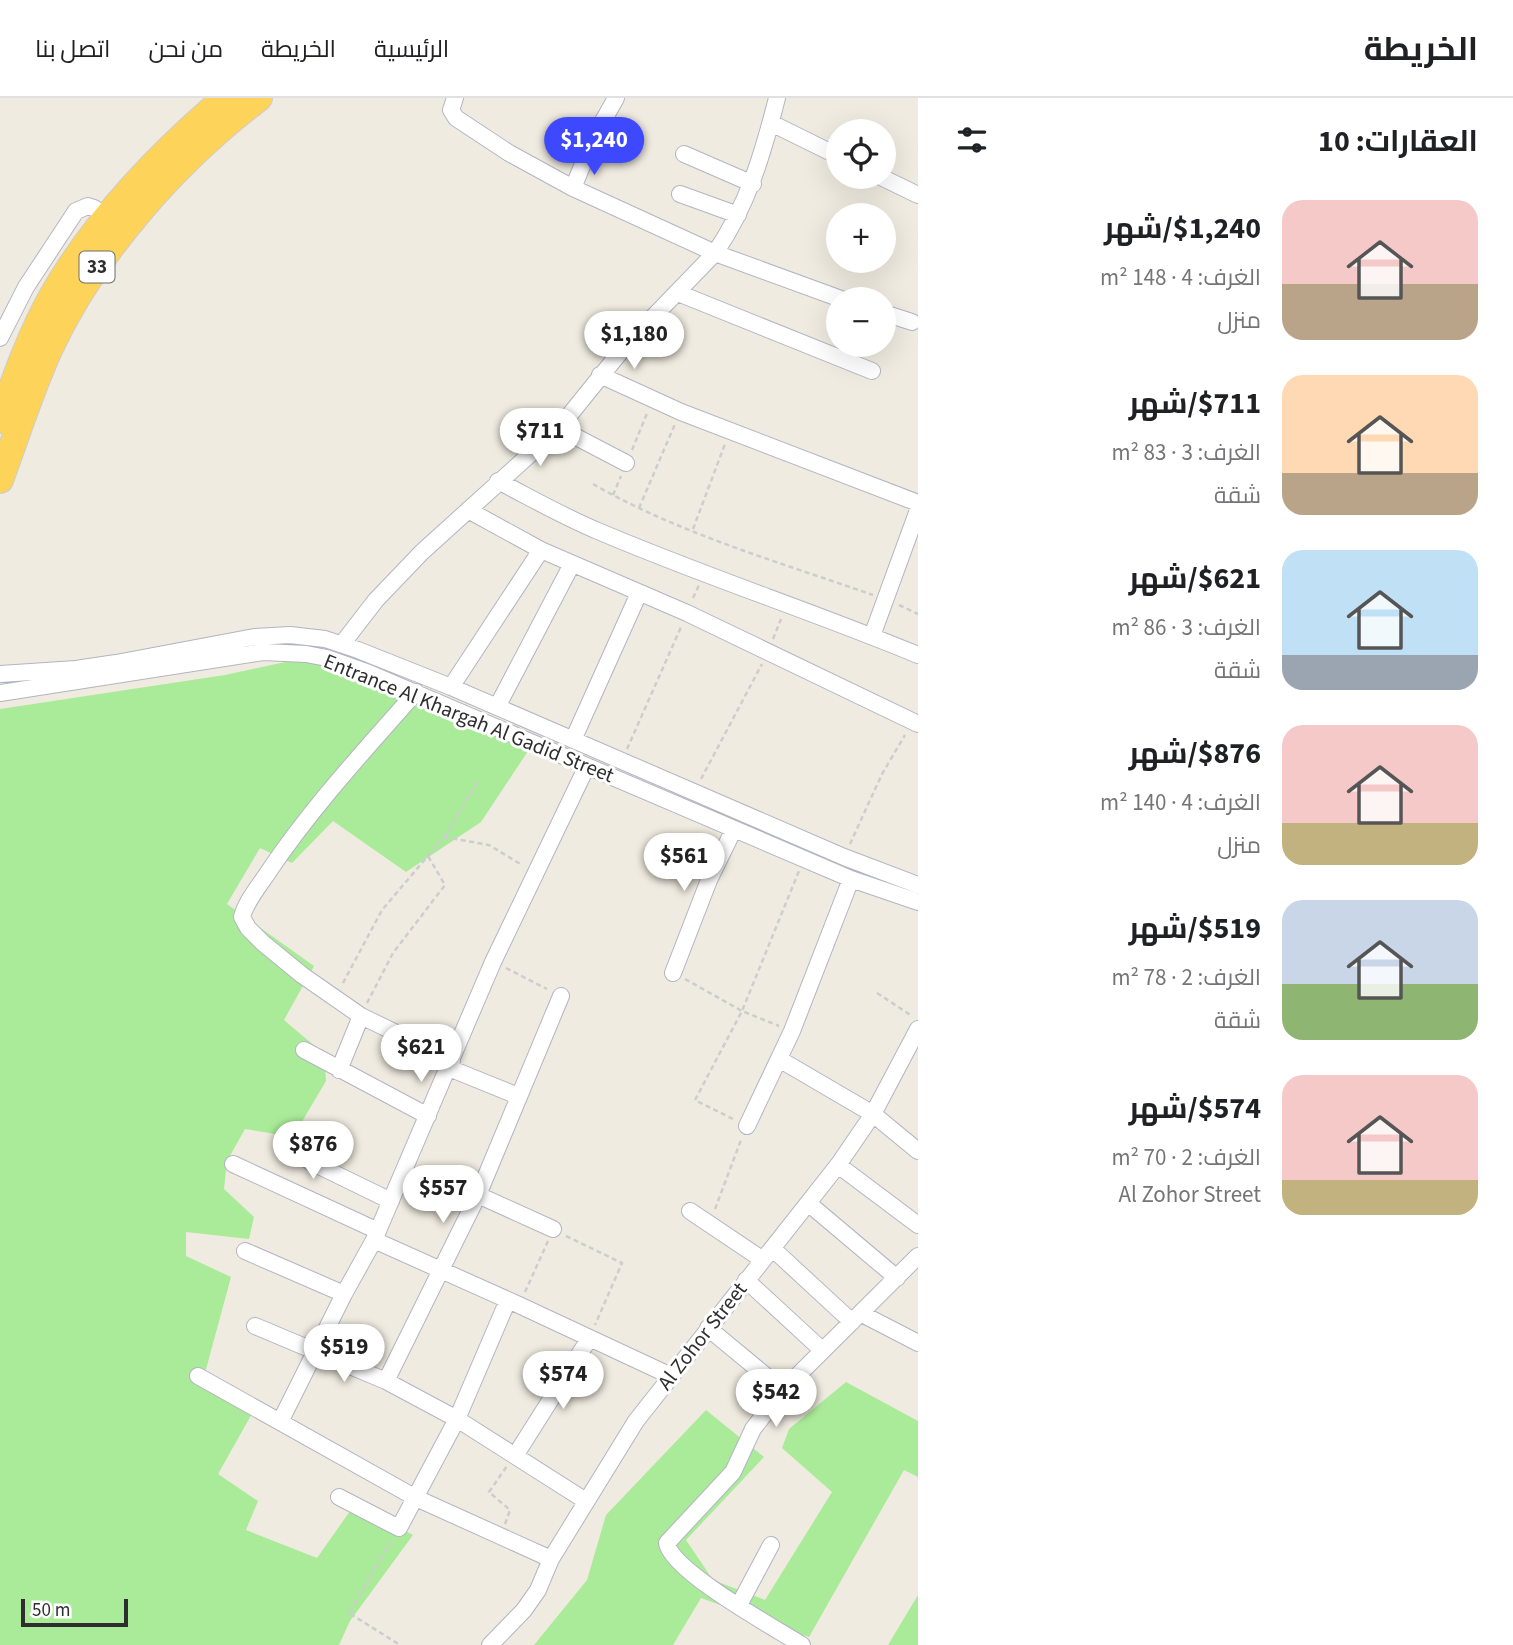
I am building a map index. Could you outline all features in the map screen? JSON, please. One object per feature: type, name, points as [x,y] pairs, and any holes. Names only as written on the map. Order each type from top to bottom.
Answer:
[{"type":"highway","name":"33","points":[[0,480],[49,350],[96,269],[116,225],[159,158],[225,98]]},
{"type":"highway","name":"33","points":[[0,420],[29,341],[77,256],[160,189],[199,149],[259,98]]},
{"type":"street","points":[[455,98],[451,110],[456,117],[509,153],[573,188],[715,253],[826,294]]},
{"type":"street","points":[[573,188],[594,137],[616,98]]},
{"type":"street","points":[[342,644],[376,600],[422,552],[559,428],[626,345],[715,253],[753,184],[777,98]]},
{"type":"street","points":[[771,123],[826,150]]},
{"type":"street","points":[[684,154],[753,184]]},
{"type":"street","points":[[896,184],[918,195]]},
{"type":"street","points":[[680,194],[738,215]]},
{"type":"street","points":[[0,338],[26,287],[76,211],[88,206],[116,225]]},
{"type":"street","points":[[678,293],[872,371]]},
{"type":"street","points":[[896,317],[912,322]]},
{"type":"street","points":[[600,375],[681,412],[918,503]]},
{"type":"street","points":[[559,428],[626,464]]},
{"type":"street","points":[[498,481],[597,531],[918,655]]},
{"type":"street","points":[[468,510],[541,550],[687,613],[915,723]]},
{"type":"street","points":[[872,636],[918,510]]},
{"type":"street","points":[[451,687],[541,550]]},
{"type":"street","points":[[497,707],[572,564]]},
{"type":"street","points":[[573,740],[639,593]]},
{"type":"street","name":"Entrance Al Khargah Al Gadid Street","points":[[0,674],[116,663],[263,636],[308,636],[342,644],[451,687],[844,857],[918,885]]},
{"type":"street","name":"Entrance Al Khargah Al Gadid Street","points":[[0,693],[242,654],[285,652],[327,658],[416,692],[851,879],[918,902]]},
{"type":"street","points":[[29,672],[31,689]]},
{"type":"street","points":[[416,692],[325,797],[283,851],[243,912],[243,921],[263,943],[360,1016],[450,1064],[518,1096]]},
{"type":"street","points":[[280,1422],[376,1236],[493,962],[587,766]]},
{"type":"street","points":[[673,973],[709,880],[734,829]]},
{"type":"street","points":[[747,1126],[792,1031],[851,879]]},
{"type":"street","points":[[386,1381],[478,1195],[561,996]]},
{"type":"street","points":[[339,1070],[360,1016]]},
{"type":"street","name":"Al Zohor Street","points":[[490,1645],[524,1610],[538,1590],[551,1559],[636,1421],[838,1165],[913,1050],[918,1029]]},
{"type":"street","points":[[304,1050],[428,1116]]},
{"type":"street","points":[[779,1059],[873,1114],[918,1151]]},
{"type":"street","points":[[309,1161],[391,1201]]},
{"type":"street","points":[[233,1164],[376,1236],[440,1272],[513,1302],[671,1376]]},
{"type":"street","points":[[838,1165],[918,1225]]},
{"type":"street","points":[[478,1195],[553,1229]]},
{"type":"street","points":[[808,1203],[897,1278]]},
{"type":"street","points":[[691,1210],[768,1255],[857,1318],[918,1343]]},
{"type":"street","points":[[245,1251],[344,1294]]},
{"type":"street","points":[[802,1645],[688,1571],[669,1553],[667,1543],[733,1472],[753,1429],[783,1390],[918,1256]]},
{"type":"street","points":[[746,1280],[822,1350]]},
{"type":"street","points":[[339,1497],[399,1528],[457,1419],[513,1302]]},
{"type":"street","points":[[255,1326],[386,1381],[457,1419],[586,1501]]},
{"type":"street","points":[[708,1328],[783,1390]]},
{"type":"street","points":[[515,1456],[589,1339]]},
{"type":"street","points":[[198,1376],[416,1498],[551,1559]]},
{"type":"street","points":[[739,1605],[771,1545]]},
{"type":"path","points":[[613,495],[653,400]]},
{"type":"path","points":[[639,508],[681,412]]},
{"type":"path","points":[[692,530],[730,431]]},
{"type":"path","points":[[593,484],[639,508],[692,530],[918,614]]},
{"type":"path","points":[[622,762],[704,573]]},
{"type":"path","points":[[694,793],[768,652],[788,603]]},
{"type":"path","points":[[844,857],[881,774],[915,723]]},
{"type":"path","points":[[334,998],[382,910],[444,837],[479,781]]},
{"type":"path","points":[[444,837],[489,845],[534,873]]},
{"type":"path","points":[[360,1016],[393,953],[445,885],[428,856]]},
{"type":"path","points":[[710,1222],[747,1126],[695,1100],[742,1011],[804,859]]},
{"type":"path","points":[[493,962],[561,996]]},
{"type":"path","points":[[673,973],[742,1011],[792,1031]]},
{"type":"path","points":[[877,993],[918,1019]]},
{"type":"path","points":[[513,1302],[553,1229],[622,1263],[589,1339]]},
{"type":"path","points":[[500,1536],[510,1510],[489,1492],[515,1456]]},
{"type":"path","points":[[399,1528],[349,1613],[400,1645]]},
{"type":"green space","points":[[299,659],[348,661],[538,736],[481,822],[406,872],[333,821],[292,863],[260,848],[227,904],[314,966],[284,1020],[324,1054],[326,1081],[293,1137],[245,1129],[227,1161],[224,1189],[254,1217],[249,1239],[186,1232],[186,1256],[231,1277],[205,1373],[258,1403],[218,1474],[258,1501],[246,1530],[317,1558],[355,1504],[413,1535],[350,1621],[339,1645],[0,1645],[0,709],[225,675]]},
{"type":"green space","points":[[846,1382],[918,1421],[918,1477],[904,1470],[809,1637],[701,1598],[673,1645],[534,1645],[587,1580],[606,1515],[706,1410],[764,1457],[686,1540],[713,1580],[765,1600],[832,1492],[782,1448],[789,1429]]},
{"type":"green space","points":[[918,1595],[918,1645],[888,1645]]}]
